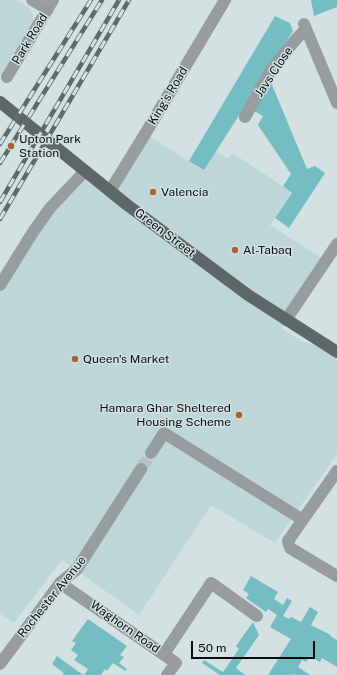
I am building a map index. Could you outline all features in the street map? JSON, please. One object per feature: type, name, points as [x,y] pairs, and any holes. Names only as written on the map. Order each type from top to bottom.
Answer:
[{"type":"main road","name":"Green Street","points":[[3,105],[110,191],[248,295],[337,352]]},
{"type":"street","points":[[32,0],[50,5]]},
{"type":"street","name":"King's Road","points":[[110,191],[225,0]]},
{"type":"street","name":"Park Road","points":[[7,77],[50,5]]},
{"type":"street","name":"Javs Close","points":[[245,117],[272,70],[305,26],[337,103]]},
{"type":"street","points":[[0,285],[50,208],[85,171]]},
{"type":"street","points":[[286,320],[337,244]]},
{"type":"street","points":[[151,453],[164,433],[303,520]]},
{"type":"street","name":"Rochester Avenue","points":[[0,664],[5,647],[60,583],[78,569],[141,469]]},
{"type":"street","points":[[337,471],[288,541],[290,548],[337,576]]},
{"type":"street","name":"Waghorn Road","points":[[60,583],[176,663],[167,675]]},
{"type":"street","points":[[164,654],[211,583],[257,616]]},
{"type":"shaded area","points":[[0,0],[16,0],[27,6],[33,15],[33,22],[0,76]]},
{"type":"shaded area","points":[[311,0],[337,0],[337,7],[314,16]]},
{"type":"shaded area","points":[[275,16],[290,23],[293,31],[204,170],[189,161]]},
{"type":"shaded area","points":[[270,80],[307,169],[315,166],[325,173],[289,228],[275,218],[292,193],[283,186],[291,174],[258,125],[263,116],[254,111]]},
{"type":"shaded area","points":[[145,134],[204,170],[216,151],[228,159],[232,153],[292,192],[270,225],[326,261],[281,328],[301,341],[315,345],[337,359],[337,454],[275,543],[211,505],[139,615],[62,560],[14,623],[0,614],[0,285],[84,173],[110,191]]},
{"type":"shaded area","points":[[251,576],[278,592],[274,599],[283,605],[287,598],[292,601],[283,616],[289,619],[291,617],[301,622],[310,607],[318,612],[311,625],[331,635],[330,636],[337,640],[337,667],[322,658],[320,662],[310,656],[306,662],[302,660],[298,667],[310,675],[268,675],[291,639],[270,627],[277,615],[268,609],[266,612],[246,598],[249,594],[243,590]]},
{"type":"shaded area","points":[[88,619],[127,646],[120,655],[124,657],[119,663],[127,669],[125,671],[113,663],[107,671],[105,669],[101,675],[84,675],[88,669],[74,660],[78,655],[71,650],[76,643],[72,641]]},
{"type":"shaded area","points":[[253,622],[259,635],[236,668],[245,675],[220,675],[202,663],[204,660],[223,672],[239,649],[236,646]]},
{"type":"shaded area","points":[[57,656],[83,675],[63,675],[64,673],[52,664]]},
{"type":"tunnel","points":[[141,469],[151,453]]},
{"type":"railway","points":[[0,144],[91,0]]},
{"type":"railway","points":[[0,163],[102,0]]},
{"type":"railway","points":[[0,202],[119,0]]},
{"type":"railway","points":[[0,219],[129,0]]},
{"type":"place","name":"Upton Park Station","points":[[11,146]]},
{"type":"place","name":"Valencia","points":[[153,192]]},
{"type":"place","name":"Al-Tabaq","points":[[235,250]]},
{"type":"place","name":"Queen's Market","points":[[75,359]]},
{"type":"place","name":"Hamara Ghar Sheltered Housing Scheme","points":[[239,415]]}]
